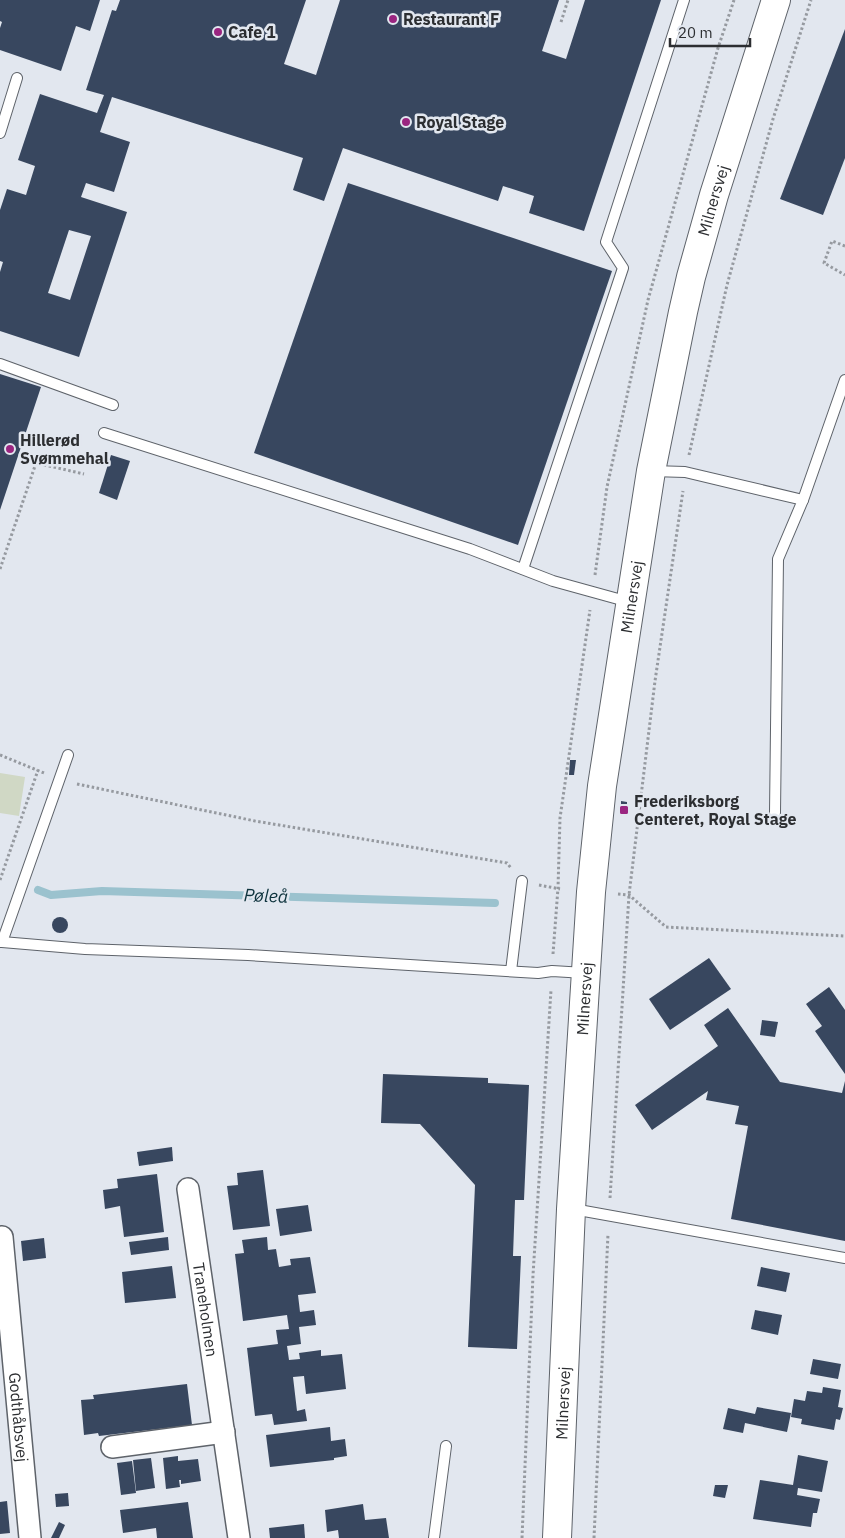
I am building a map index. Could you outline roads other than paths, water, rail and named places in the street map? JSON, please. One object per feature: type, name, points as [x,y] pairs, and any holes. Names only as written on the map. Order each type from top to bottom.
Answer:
[{"type":"street","name":"Milnersvej","points":[[557,1538],[571,1209],[594,860],[602,786],[651,471],[691,277],[714,194],[776,0]]},
{"type":"street","name":"Traneholmen","points":[[188,1189],[239,1538]]},
{"type":"street","name":"Godthåbsvej","points":[[2,1237],[30,1538]]},
{"type":"street","points":[[112,1447],[224,1432]]},
{"type":"lane","points":[[524,569],[623,268],[606,242],[684,0]]},
{"type":"lane","points":[[0,133],[17,78]]},
{"type":"lane","points":[[0,364],[114,405]]},
{"type":"lane","points":[[775,813],[778,559],[803,500],[845,380]]},
{"type":"lane","points":[[104,433],[470,549],[553,581],[630,603]]},
{"type":"lane","points":[[651,471],[685,472],[803,500]]},
{"type":"lane","points":[[68,755],[1,942],[85,949],[248,956],[538,973],[552,971],[586,973]]},
{"type":"lane","points":[[511,971],[522,881]]},
{"type":"lane","points":[[571,1209],[845,1258]]},
{"type":"lane","points":[[434,1538],[446,1446]]},
{"type":"waterway","name":"Pøleå","points":[[38,890],[51,895],[102,891],[495,903]]},
{"type":"place","name":"Restaurant F","points":[[393,19]]},
{"type":"place","name":"Cafe 1","points":[[218,32]]},
{"type":"place","name":"Royal Stage","points":[[406,122]]},
{"type":"place","name":"Hillerød Svømmehal","points":[[10,449]]},
{"type":"place","name":"Frederiksborg Centeret, Royal Stage","points":[[624,810]]}]
